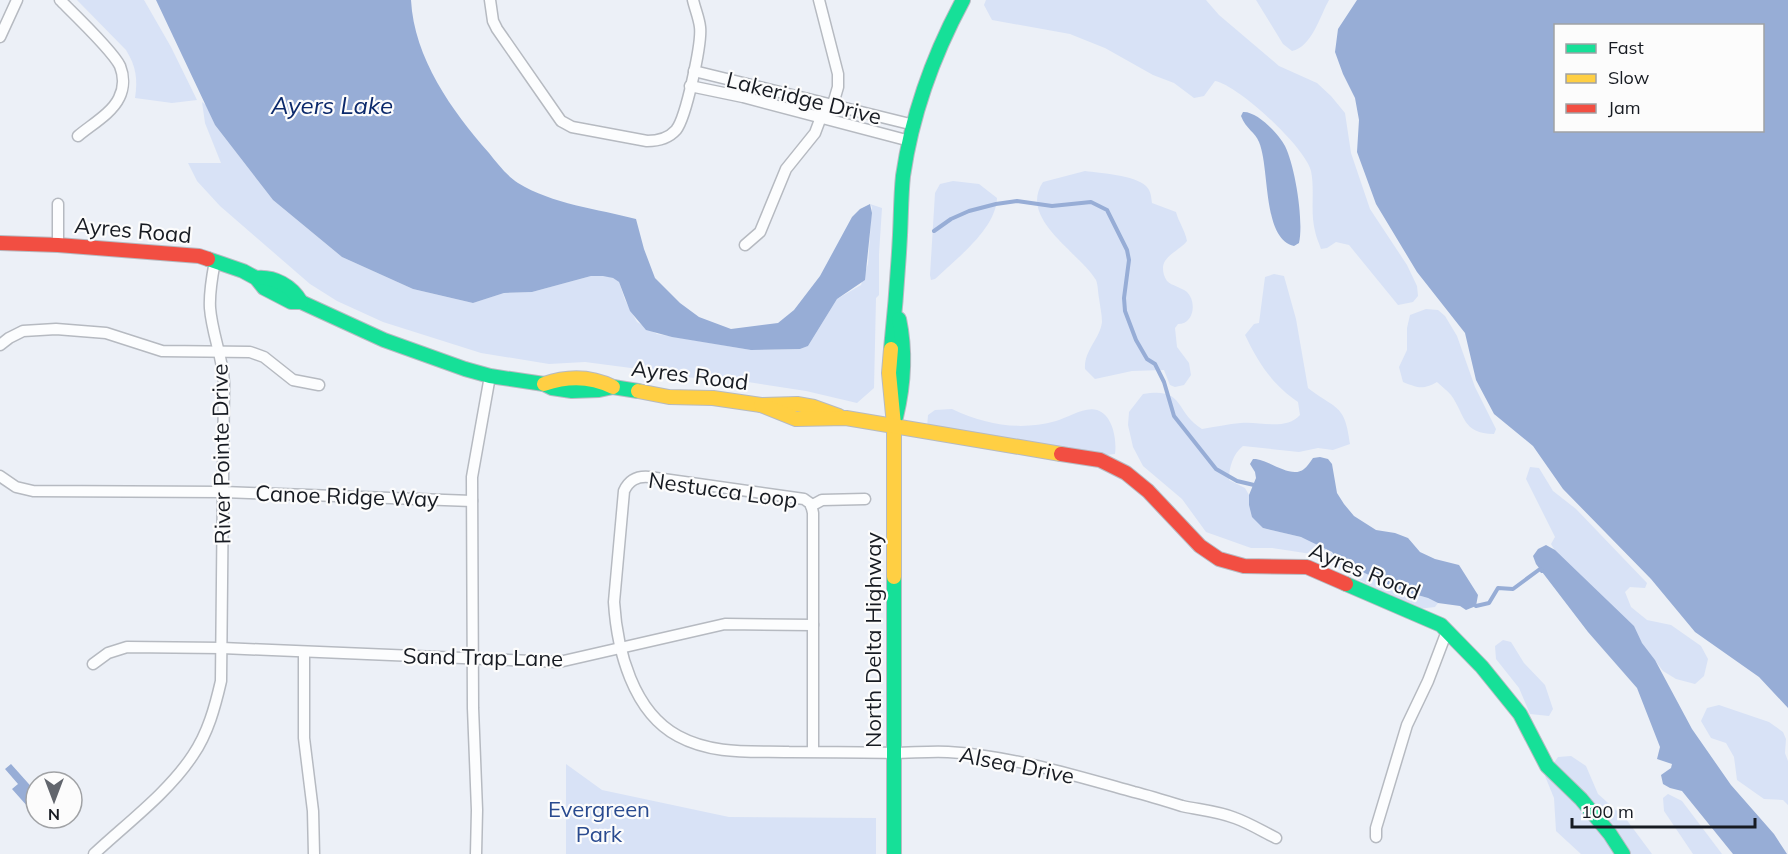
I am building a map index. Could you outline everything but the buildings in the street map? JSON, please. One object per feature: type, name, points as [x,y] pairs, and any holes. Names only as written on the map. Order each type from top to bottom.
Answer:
[{"type":"street","points":[[0,37],[17,0]]},
{"type":"street","points":[[60,0],[67,4],[120,65],[124,84],[119,99],[111,109],[78,136]]},
{"type":"street","points":[[490,0],[493,21],[497,29],[556,117],[566,124],[637,141],[656,141],[670,135],[679,125],[694,71],[700,27],[693,0]]},
{"type":"street","points":[[745,245],[762,228],[786,169],[815,133],[822,117],[833,104],[838,87],[838,74],[819,0]]},
{"type":"street","name":"North Delta Highway","points":[[894,854],[894,425],[889,373],[896,305],[901,198],[914,125],[942,37],[963,0]]},
{"type":"street","name":"Lakeridge Drive","points":[[694,71],[914,125]]},
{"type":"street","name":"Lakeridge Drive","points":[[690,86],[822,117],[910,141]]},
{"type":"street","points":[[58,204],[58,245]]},
{"type":"street","name":"Ayres Road","points":[[1,241],[180,254],[215,261],[256,278],[268,277],[296,292],[301,302],[375,337],[490,376],[544,384],[552,388],[572,391],[613,387],[669,397],[714,398],[761,405],[796,419],[846,418],[1110,463],[1138,480],[1208,554],[1243,567],[1291,565],[1307,567],[1442,625],[1482,667],[1525,721],[1547,766],[1581,799],[1610,834],[1623,854]]},
{"type":"street","name":"River Pointe Drive","points":[[94,854],[168,785],[193,756],[203,738],[221,681],[224,383],[220,351],[210,308],[215,261]]},
{"type":"street","points":[[0,345],[23,331],[56,329],[106,333],[162,351],[220,351],[257,354],[293,380],[319,385]]},
{"type":"street","points":[[476,854],[472,501],[475,454],[490,376]]},
{"type":"street","name":"Canoe Ridge Way","points":[[0,476],[16,487],[33,491],[223,492],[472,501]]},
{"type":"street","name":"Nestucca Loop","points":[[622,648],[614,603],[624,491],[632,480],[640,476],[804,499],[813,513],[813,752]]},
{"type":"street","points":[[811,507],[822,500],[866,499]]},
{"type":"street","name":"Sand Trap Lane","points":[[222,648],[559,662],[725,624],[813,625]]},
{"type":"street","points":[[1376,837],[1376,828],[1407,725],[1428,681],[1447,631]]},
{"type":"street","points":[[93,664],[108,653],[126,647],[222,648]]},
{"type":"street","name":"Alsea Drive","points":[[622,648],[631,678],[643,703],[658,722],[677,736],[700,746],[727,751],[948,752],[981,755],[1084,778],[1184,806],[1209,810],[1237,818],[1276,838]]},
{"type":"street","points":[[304,652],[304,738],[313,811],[314,854]]},
{"type":"green space","points":[[77,0],[144,0],[171,47],[197,100],[172,103],[135,98],[135,73],[126,50]]},
{"type":"green space","points":[[986,0],[1206,0],[1219,15],[1279,66],[1317,83],[1345,113],[1351,153],[1370,209],[1407,265],[1417,286],[1418,296],[1413,302],[1398,305],[1349,245],[1336,242],[1321,249],[1314,224],[1311,171],[1306,160],[1297,147],[1269,118],[1239,93],[1215,81],[1204,96],[1194,98],[1174,83],[1153,75],[1105,48],[1070,34],[992,20],[984,5]]},
{"type":"green space","points":[[1256,0],[1329,0],[1315,30],[1305,44],[1292,51],[1283,44]]},
{"type":"green space","points":[[202,102],[206,105],[215,125],[273,200],[342,257],[413,289],[473,303],[504,293],[532,292],[591,276],[603,275],[619,282],[625,300],[637,322],[657,334],[751,350],[800,349],[808,346],[837,299],[861,285],[868,264],[872,207],[870,204],[882,208],[879,295],[876,298],[874,388],[857,403],[806,391],[748,382],[670,376],[585,362],[549,364],[481,353],[383,322],[337,301],[310,284],[220,206],[197,181],[188,163],[221,163],[205,123]]},
{"type":"green space","points":[[1085,171],[1117,175],[1141,182],[1149,190],[1152,203],[1176,212],[1187,241],[1166,260],[1163,270],[1167,281],[1187,292],[1192,301],[1191,317],[1175,328],[1177,347],[1189,363],[1191,375],[1184,385],[1175,387],[1170,385],[1164,370],[1132,371],[1095,379],[1085,369],[1089,350],[1102,322],[1097,282],[1088,269],[1044,222],[1038,209],[1037,196],[1043,182]]},
{"type":"green space","points":[[953,181],[979,184],[997,198],[995,210],[990,221],[964,253],[931,280],[935,193],[940,184]]},
{"type":"green space","points":[[1274,274],[1284,276],[1296,319],[1308,388],[1342,414],[1350,444],[1333,450],[1318,448],[1299,452],[1243,446],[1232,461],[1229,480],[1245,488],[1249,495],[1249,505],[1263,528],[1313,541],[1337,559],[1400,590],[1438,603],[1435,607],[1418,609],[1345,573],[1318,555],[1272,548],[1251,548],[1206,532],[1182,499],[1143,466],[1133,447],[1128,425],[1129,412],[1143,394],[1166,394],[1173,398],[1202,429],[1241,423],[1287,423],[1300,415],[1298,402],[1267,373],[1245,335],[1254,324],[1259,323],[1265,277]]},
{"type":"green space","points":[[1426,309],[1438,310],[1445,316],[1457,336],[1475,387],[1496,429],[1494,434],[1476,431],[1470,427],[1451,395],[1437,382],[1420,387],[1403,382],[1399,367],[1407,350],[1407,328],[1410,315]]},
{"type":"green space","points":[[952,409],[978,419],[1016,426],[1043,424],[1082,411],[1097,410],[1107,417],[1113,429],[1115,454],[1097,456],[927,428],[928,415],[935,410]]},
{"type":"green space","points":[[1530,467],[1539,468],[1553,491],[1576,509],[1647,583],[1645,588],[1630,587],[1625,592],[1631,607],[1647,620],[1671,625],[1701,646],[1708,659],[1704,676],[1695,684],[1676,679],[1663,671],[1623,618],[1590,584],[1561,561],[1551,544],[1555,537],[1526,479]]},
{"type":"green space","points":[[1503,640],[1511,642],[1524,663],[1545,685],[1553,709],[1549,716],[1530,714],[1519,688],[1496,659],[1495,646]]},
{"type":"green space","points":[[1719,705],[1769,722],[1783,732],[1788,761],[1788,805],[1783,800],[1764,799],[1737,780],[1734,757],[1726,743],[1711,738],[1701,721],[1707,708]]},
{"type":"green space","points":[[1571,756],[1586,766],[1598,794],[1626,819],[1652,854],[1581,854],[1556,831],[1554,798],[1545,776],[1558,757]]},
{"type":"green space","name":"Evergreen Park","points":[[566,764],[602,790],[729,817],[876,818],[876,854],[566,854]]},
{"type":"green space","points":[[1668,794],[1682,801],[1722,854],[1693,854],[1664,811],[1663,798]]},
{"type":"water","name":"Ayers Lake","points":[[156,0],[411,0],[419,42],[437,82],[462,120],[502,169],[518,183],[545,196],[636,219],[655,278],[680,303],[699,317],[731,329],[778,323],[794,310],[820,276],[852,217],[860,209],[870,204],[872,213],[865,280],[837,299],[808,346],[800,349],[751,350],[672,337],[646,330],[630,311],[619,282],[603,276],[591,276],[532,292],[504,293],[473,303],[413,289],[342,257],[273,200],[215,125]]},
{"type":"water","points":[[1357,0],[1788,0],[1788,708],[1759,677],[1695,632],[1651,579],[1563,489],[1533,446],[1494,414],[1476,380],[1465,333],[1417,272],[1376,204],[1357,152],[1359,120],[1355,98],[1335,52],[1338,29]]},
{"type":"water","points":[[1243,112],[1255,115],[1267,124],[1282,141],[1289,155],[1298,194],[1300,221],[1299,243],[1294,246],[1284,241],[1272,217],[1259,142],[1243,120],[1241,116]]},
{"type":"water","points":[[1313,458],[1328,459],[1332,464],[1337,493],[1354,516],[1376,530],[1408,538],[1420,552],[1435,559],[1459,565],[1478,595],[1476,606],[1466,610],[1460,606],[1438,603],[1400,590],[1346,564],[1337,559],[1332,552],[1301,537],[1263,528],[1252,517],[1249,505],[1249,495],[1256,478],[1250,464],[1253,459],[1299,472]]},
{"type":"water","points":[[1546,545],[1555,550],[1634,626],[1692,729],[1731,785],[1774,834],[1787,854],[1733,854],[1682,791],[1663,784],[1661,775],[1671,768],[1672,764],[1657,759],[1660,747],[1637,688],[1588,632],[1536,564],[1533,556],[1538,549]]},
{"type":"water","points":[[11,764],[24,779],[24,802],[12,789],[18,784],[5,769]]},
{"type":"waterway","points":[[934,231],[951,219],[969,211],[1017,201],[1052,206],[1091,202],[1107,210],[1127,250],[1129,260],[1124,298],[1125,311],[1136,340],[1147,359],[1155,364],[1164,382],[1174,416],[1216,469],[1237,481],[1254,485]]},
{"type":"waterway","points":[[1476,606],[1489,603],[1498,588],[1513,589],[1540,569],[1542,571]]},
{"type":"traffic: fast","points":[[891,349],[902,183],[907,153],[918,107],[934,63],[963,0]]},
{"type":"traffic: fast","points":[[208,259],[243,271],[256,278],[264,288],[291,302],[301,302],[384,340],[465,369],[490,376],[544,384],[552,388],[572,391],[613,387],[638,391]]},
{"type":"traffic: fast","points":[[256,278],[276,280],[282,283],[293,291],[301,302]]},
{"type":"traffic: fast","points":[[896,417],[903,368],[903,344],[899,319]]},
{"type":"traffic: fast","points":[[894,577],[894,854]]},
{"type":"traffic: fast","points":[[1346,584],[1441,625],[1482,667],[1520,714],[1547,766],[1581,799],[1610,834],[1623,854]]},
{"type":"traffic: slow","points":[[891,349],[889,373],[894,425],[894,577]]},
{"type":"traffic: slow","points":[[544,384],[579,378],[605,383],[613,387]]},
{"type":"traffic: slow","points":[[638,391],[669,397],[713,398],[761,405],[797,404],[839,416]]},
{"type":"traffic: slow","points":[[761,405],[796,419],[846,418],[1061,454]]},
{"type":"traffic: jam","points":[[0,243],[58,245],[199,256],[208,259]]},
{"type":"traffic: jam","points":[[1061,454],[1100,460],[1126,473],[1148,491],[1200,546],[1219,559],[1244,566],[1307,567],[1346,584]]}]
